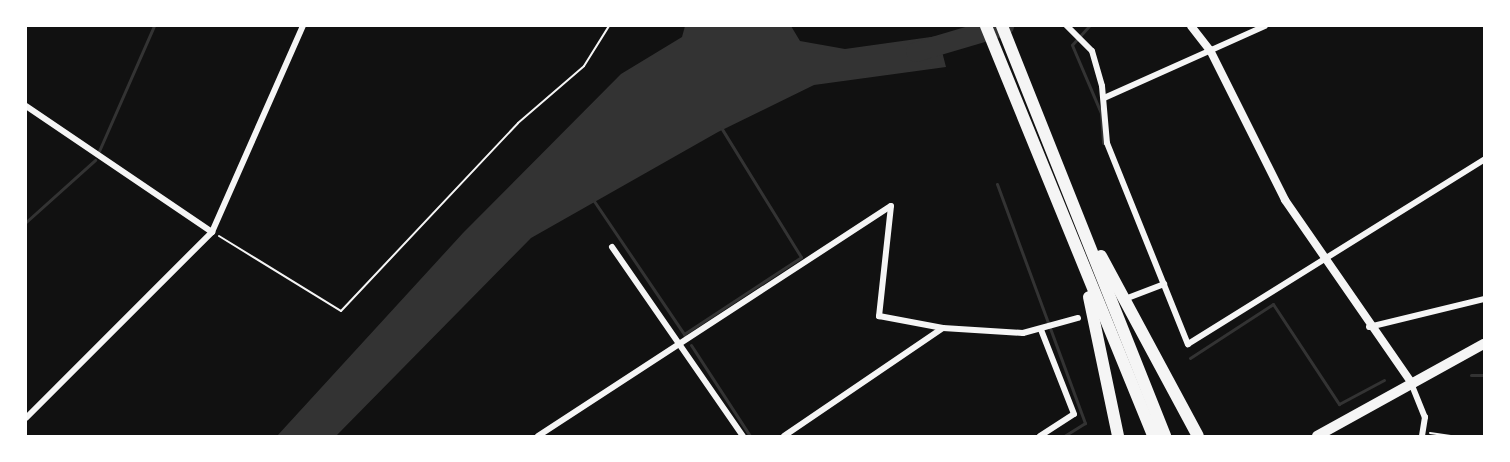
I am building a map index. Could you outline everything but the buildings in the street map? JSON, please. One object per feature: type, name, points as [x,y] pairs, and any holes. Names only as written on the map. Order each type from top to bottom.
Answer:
[{"type":"highway","points":[[986,26],[1153,436]]},
{"type":"highway","points":[[1002,26],[1165,436]]},
{"type":"highway","points":[[1025,121],[1091,304],[1118,435]]},
{"type":"highway","points":[[1041,123],[1119,293],[1196,434]]},
{"type":"highway","points":[[1317,436],[1411,382],[1485,344]]},
{"type":"street","points":[[26,418],[212,232],[303,26]]},
{"type":"street","points":[[1067,26],[1092,51],[1104,98],[1107,143],[1188,344],[1485,160]]},
{"type":"street","points":[[1191,26],[1210,50],[1262,158],[1369,327],[1411,382],[1425,417],[1423,434]]},
{"type":"street","points":[[1104,98],[1266,26]]},
{"type":"street","points":[[26,106],[212,232]]},
{"type":"street","points":[[538,436],[683,344],[891,206],[879,316],[943,328],[1041,330],[1078,318]]},
{"type":"street","points":[[612,247],[683,344],[743,436]]},
{"type":"street","points":[[1125,299],[1164,284]]},
{"type":"street","points":[[1369,327],[1485,299]]},
{"type":"street","points":[[783,436],[943,328]]},
{"type":"street","points":[[1040,436],[1074,414],[1041,330]]},
{"type":"path","points":[[212,232],[341,311],[518,123],[584,66],[609,26]]},
{"type":"path","points":[[1423,434],[1451,436]]},
{"type":"shaded area","points":[[685,26],[791,26],[800,41],[845,49],[938,36],[946,67],[814,85],[718,132],[531,238],[336,436],[277,436],[463,233],[621,74],[682,37]]},
{"type":"waterway","points":[[99,151],[154,26]]},
{"type":"waterway","points":[[916,52],[1004,26]]},
{"type":"waterway","points":[[1089,26],[1072,45],[1101,113],[1103,143]]},
{"type":"waterway","points":[[686,338],[684,334],[801,257],[722,129]]},
{"type":"waterway","points":[[26,222],[95,160]]},
{"type":"waterway","points":[[997,184],[1085,423],[1064,436]]},
{"type":"waterway","points":[[594,201],[684,334]]},
{"type":"waterway","points":[[1190,358],[1273,304],[1339,404],[1384,380]]},
{"type":"waterway","points":[[691,345],[750,436]]},
{"type":"waterway","points":[[1471,375],[1484,375]]}]
